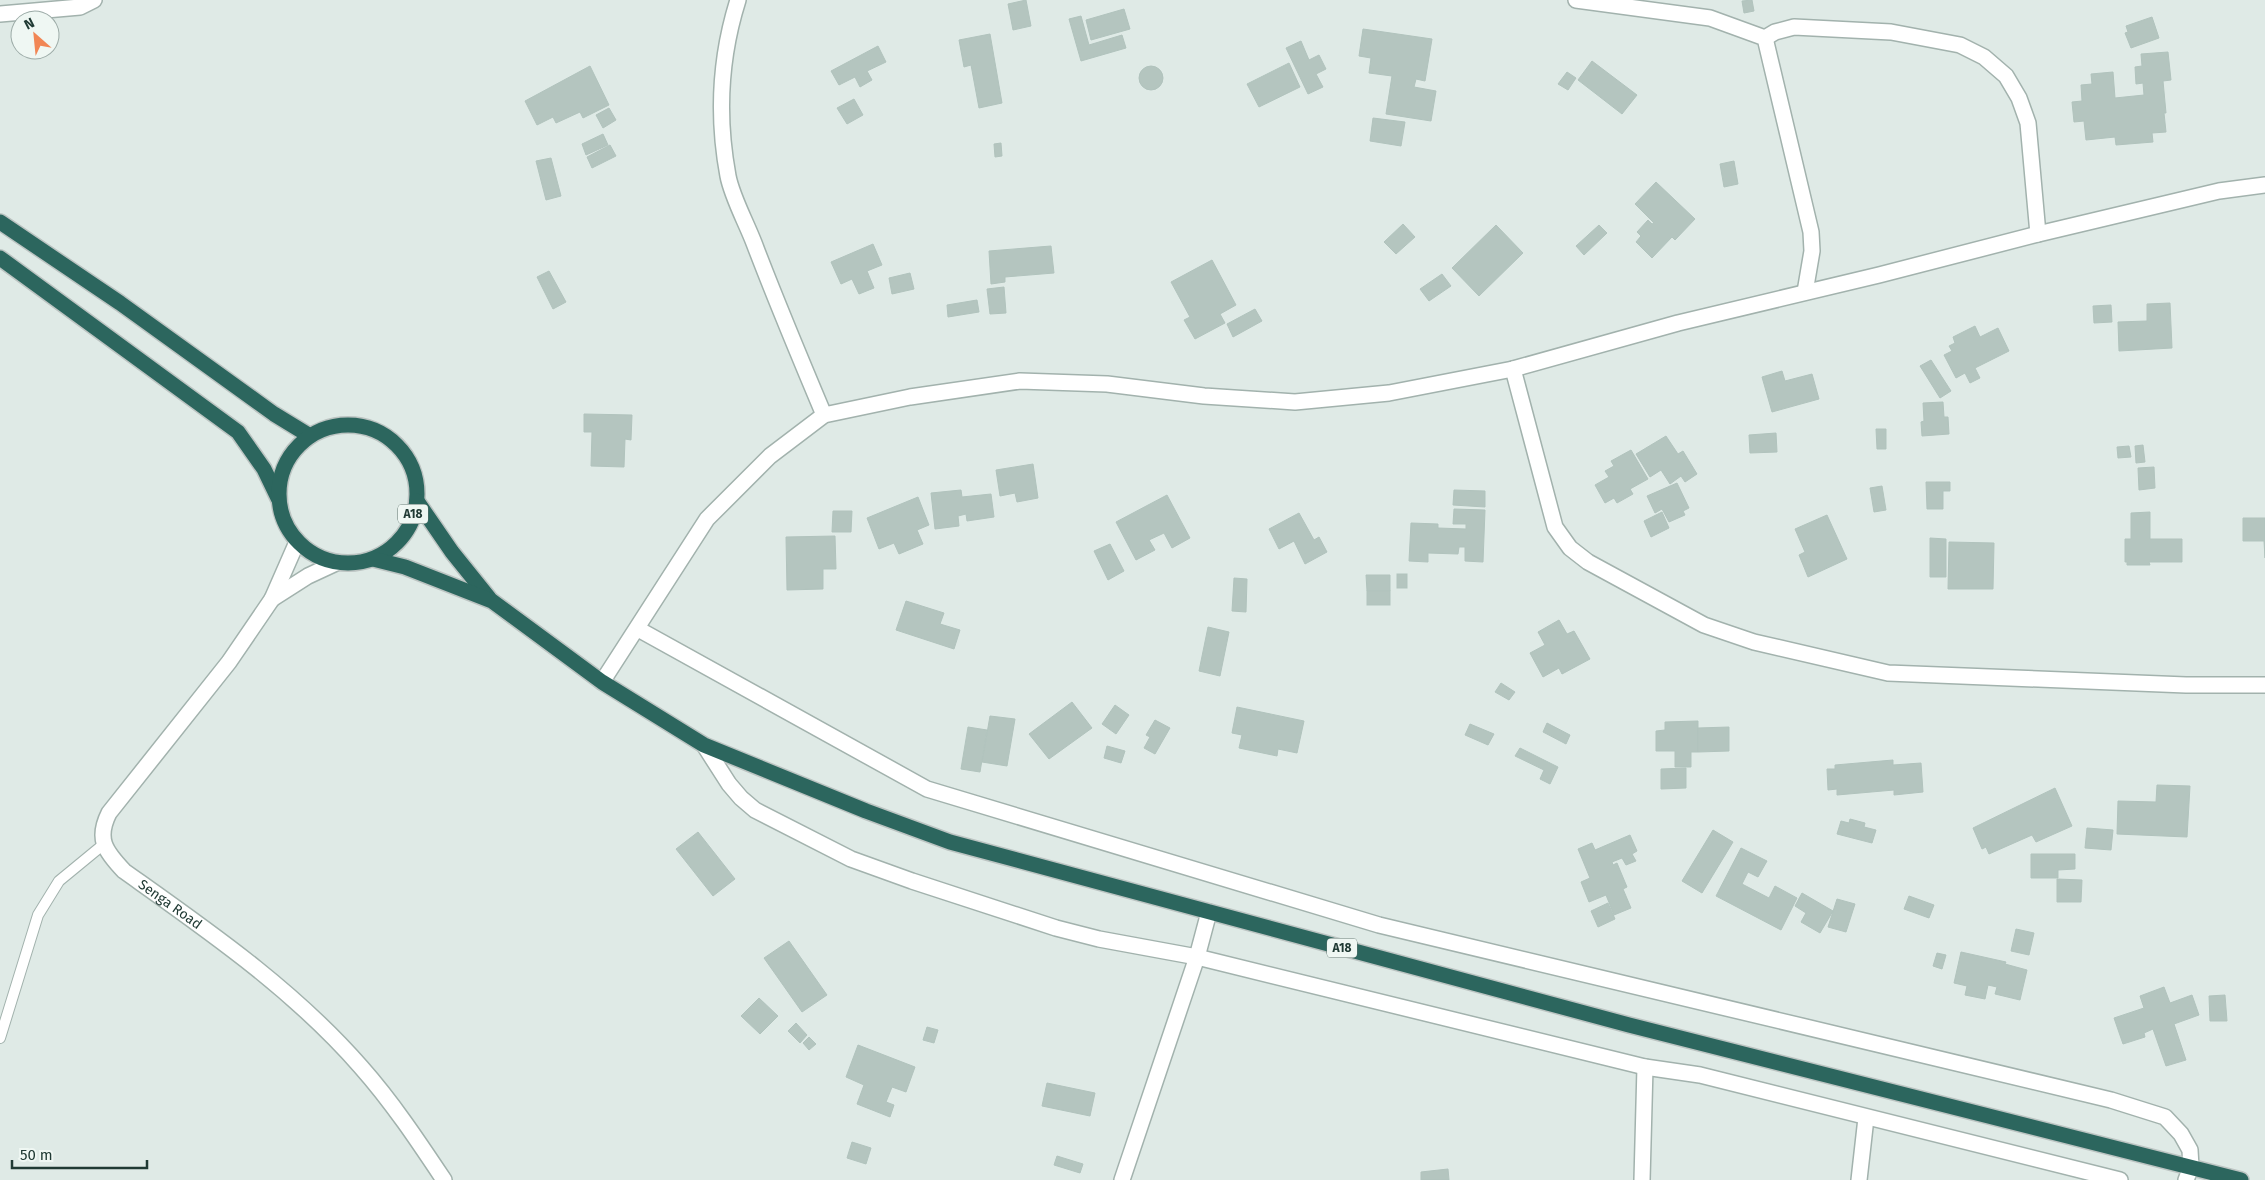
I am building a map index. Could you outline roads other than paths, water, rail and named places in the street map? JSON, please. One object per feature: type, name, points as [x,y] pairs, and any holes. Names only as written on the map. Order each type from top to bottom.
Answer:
[{"type":"highway","points":[[0,222],[120,303],[274,414],[310,436]]},
{"type":"highway","name":"A18","points":[[0,258],[238,432],[264,468],[278,498],[284,522],[297,542],[314,555],[336,563],[354,563],[372,559],[389,550],[403,536],[412,519],[417,501],[415,475],[403,452],[384,435],[360,426],[334,426],[310,436],[292,452],[281,474],[278,498]]},
{"type":"highway","name":"A18","points":[[417,501],[452,552],[492,601],[602,682],[704,745],[866,811],[950,842],[1619,1023],[2189,1174],[2240,1180]]},
{"type":"highway","name":"A18","points":[[372,559],[405,567],[492,601]]},
{"type":"street","points":[[0,14],[80,7],[94,0]]},
{"type":"street","points":[[738,0],[729,29],[723,70],[721,114],[728,177],[788,332],[824,415]]},
{"type":"street","points":[[1576,0],[1710,18],[1765,38]]},
{"type":"street","points":[[1765,38],[1775,32],[1794,27],[1891,32],[1960,45],[1984,57],[2006,76],[2019,98],[2028,123],[2038,234]]},
{"type":"street","points":[[1765,38],[1811,232],[1812,252],[1806,292]]},
{"type":"street","points":[[602,682],[638,629],[707,519],[770,456],[824,415],[910,397],[1020,381],[1107,384],[1204,396],[1295,402],[1389,392],[1513,369],[1678,323],[1879,275],[2038,234],[2219,191],[2265,185]]},
{"type":"street","points":[[1513,369],[1555,527],[1570,548],[1588,562],[1704,625],[1754,642],[1888,673],[2186,685],[2265,685]]},
{"type":"street","points":[[104,844],[102,835],[103,825],[109,813],[229,662],[272,598],[297,542]]},
{"type":"street","points":[[272,598],[308,576],[336,563]]},
{"type":"street","points":[[638,629],[927,789],[1380,924],[2111,1100],[2165,1117],[2181,1134],[2190,1150],[2189,1174]]},
{"type":"street","points":[[704,745],[729,784],[755,810],[852,859],[1056,928],[1109,941],[1196,957],[1646,1067],[1700,1075],[2120,1180]]},
{"type":"street","name":"Senga Road","points":[[104,844],[112,859],[124,871],[221,940],[289,996],[337,1042],[388,1099],[444,1180]]},
{"type":"street","points":[[1122,1180],[1196,957],[1209,912]]},
{"type":"street","points":[[1642,1180],[1646,1067]]},
{"type":"street","points":[[1859,1180],[1866,1118]]},
{"type":"lane","points":[[0,1038],[38,916],[59,881],[104,844]]}]
